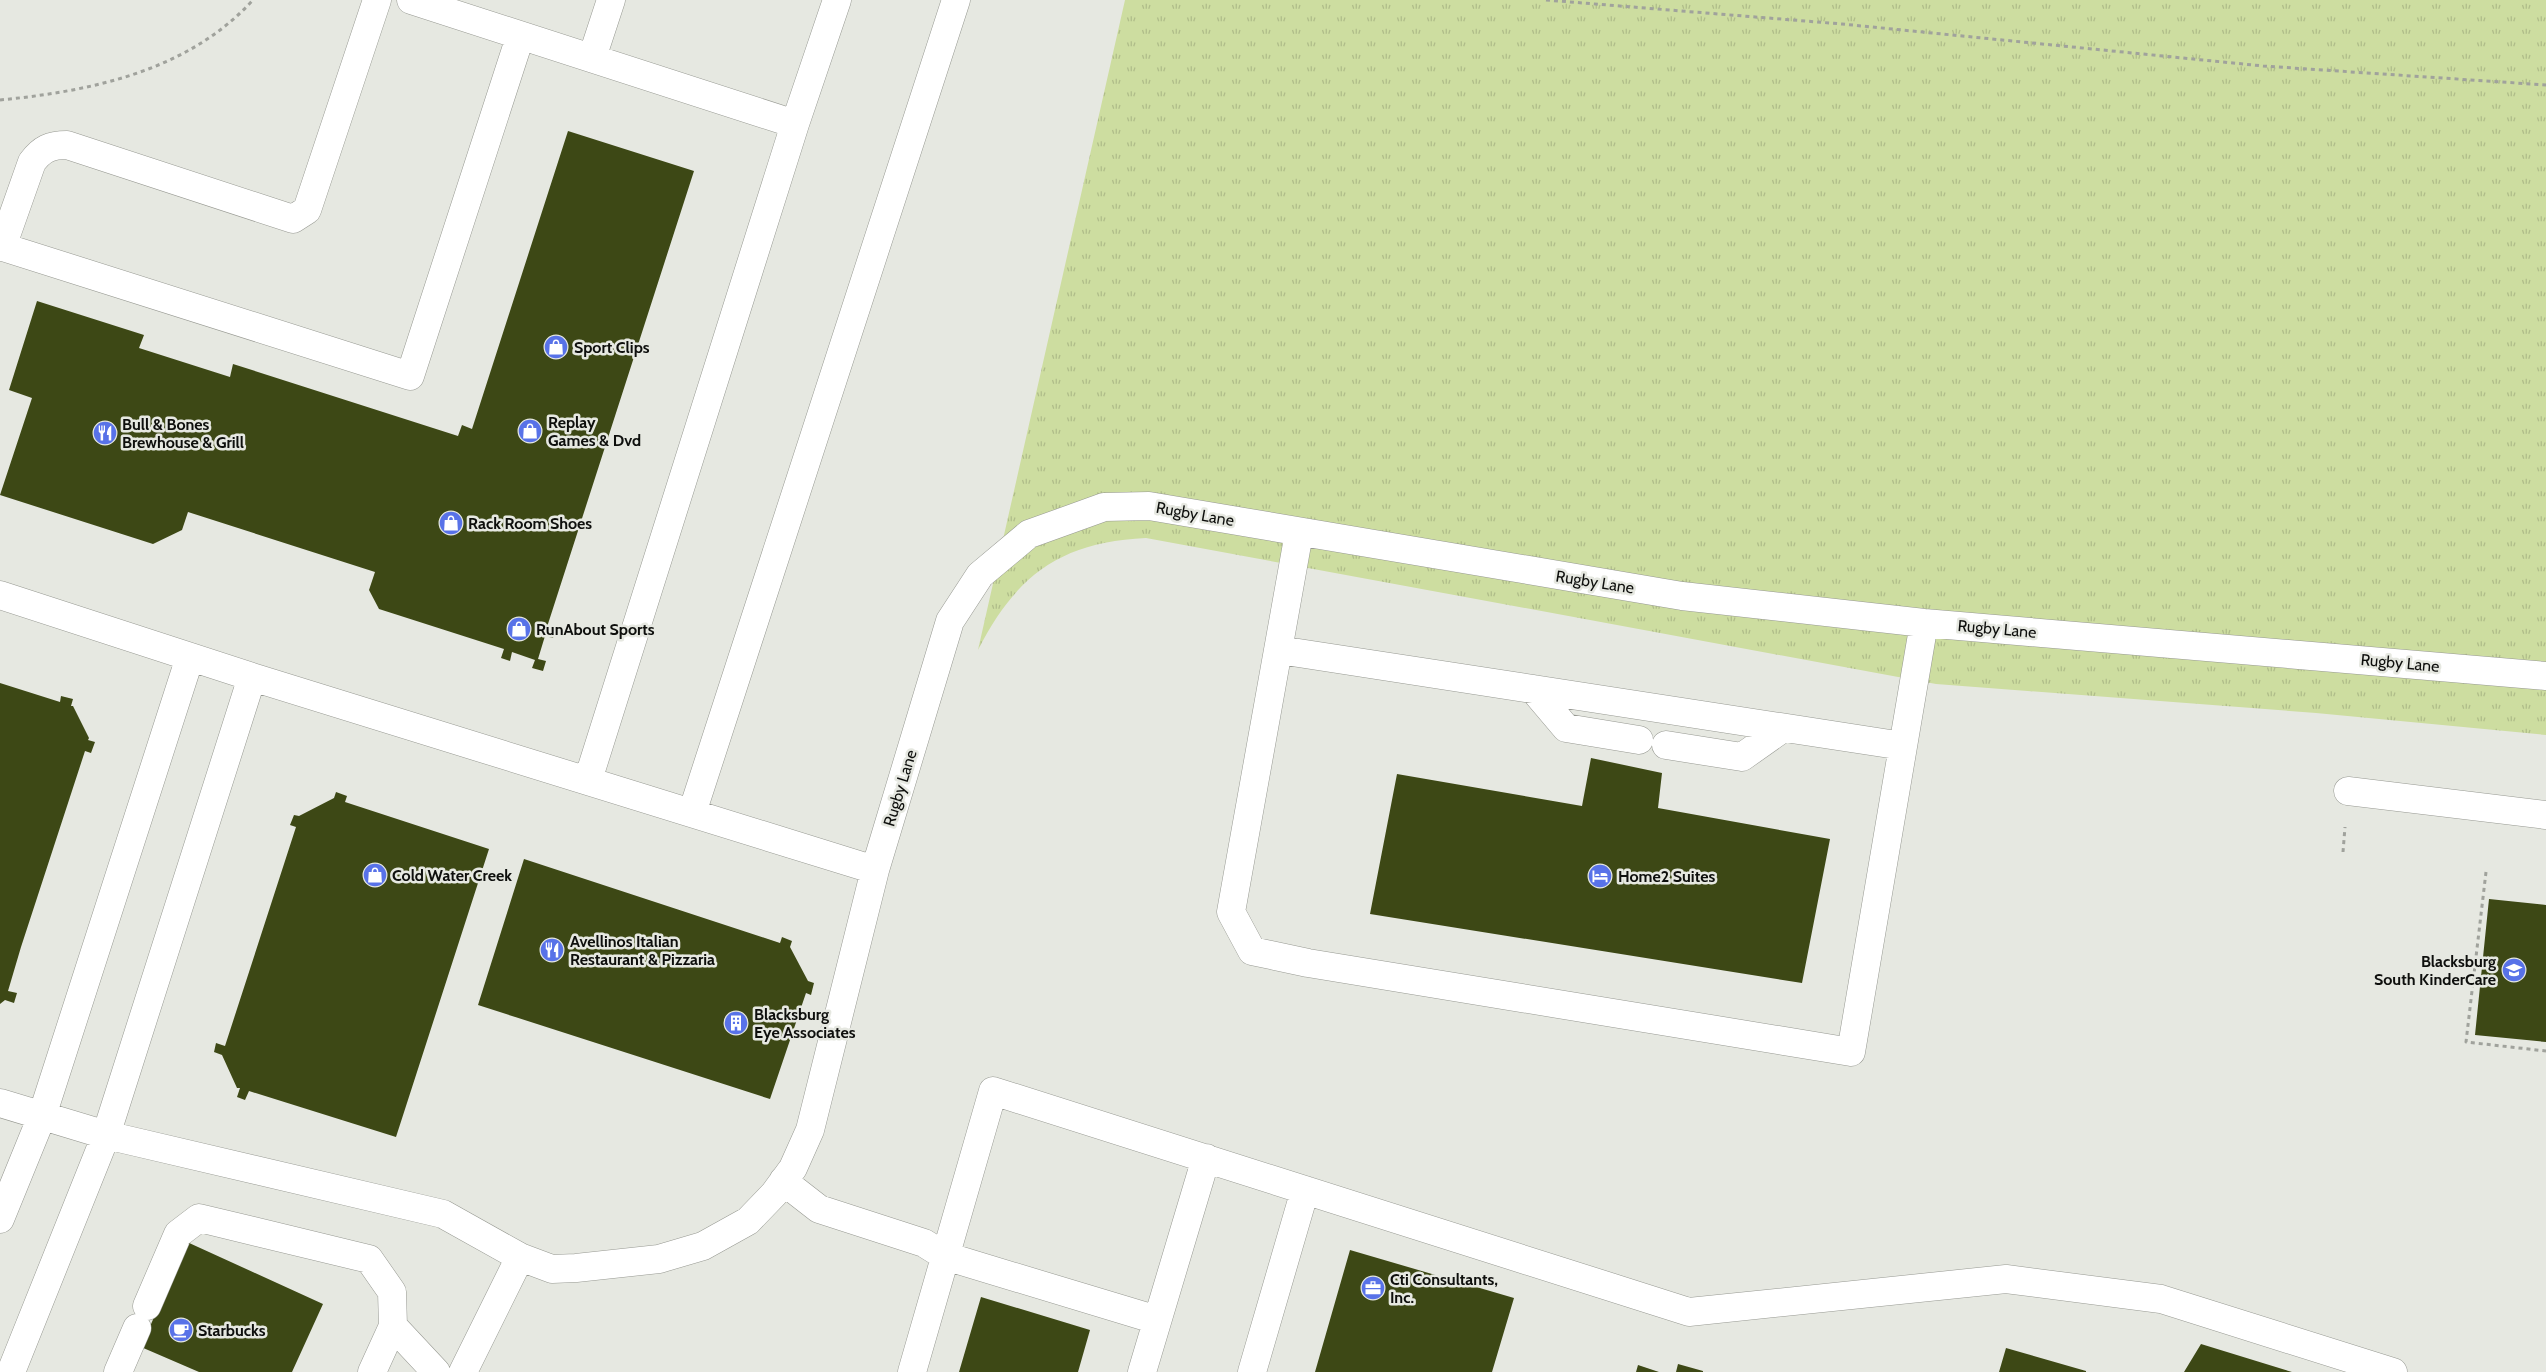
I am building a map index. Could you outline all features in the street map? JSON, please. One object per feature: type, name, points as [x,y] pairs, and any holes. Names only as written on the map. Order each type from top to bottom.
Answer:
[{"type":"street","points":[[377,0],[307,210],[293,219],[67,145],[52,145],[40,151],[32,162],[1,246],[410,376],[520,37]]},
{"type":"street","points":[[411,0],[520,37],[592,58],[795,124]]},
{"type":"street","points":[[592,58],[611,0]]},
{"type":"street","points":[[588,780],[795,124],[837,0]]},
{"type":"street","points":[[692,813],[956,0]]},
{"type":"street","name":"Rugby Lane","points":[[0,1103],[106,1135],[442,1214],[520,1257],[552,1269],[659,1259],[703,1246],[748,1220],[784,1181],[793,1168],[810,1130],[876,870],[950,621],[980,575],[1028,534],[1104,507],[1148,506],[1298,533],[1682,596],[1924,623],[2546,676]]},
{"type":"street","points":[[1298,533],[1279,650],[1231,912],[1252,950],[1308,963],[1851,1052],[1924,623]]},
{"type":"street","points":[[0,595],[252,677],[876,870]]},
{"type":"street","points":[[1279,650],[1903,746]]},
{"type":"street","points":[[0,1219],[42,1116],[190,657]]},
{"type":"street","points":[[11,1372],[106,1135],[252,677]]},
{"type":"street","points":[[1533,689],[1566,728],[1639,740]]},
{"type":"street","points":[[1666,744],[1742,757],[1783,728]]},
{"type":"street","points":[[2348,791],[2546,815]]},
{"type":"street","points":[[912,1372],[993,1091],[1689,1312],[2006,1279],[2161,1299],[2393,1372]]},
{"type":"street","points":[[1142,1372],[1206,1158]]},
{"type":"street","points":[[784,1181],[819,1209],[924,1243],[945,1256],[1157,1320]]},
{"type":"street","points":[[1252,1372],[1306,1190]]},
{"type":"street","points":[[118,1372],[178,1234],[200,1218],[369,1259],[392,1292],[393,1326],[372,1372]]},
{"type":"street","points":[[463,1372],[520,1257]]},
{"type":"street","points":[[393,1326],[436,1372]]},
{"type":"path","points":[[0,100],[64,93],[137,75],[191,49],[233,22],[253,0]]},
{"type":"path","points":[[1546,0],[1852,25],[2263,66],[2546,85]]},
{"type":"path","points":[[2486,872],[2466,1042],[2546,1051]]},
{"type":"green space","points":[[1125,0],[2546,0],[2546,735],[2316,713],[1936,684],[1146,538],[1116,541],[1089,547],[1066,555],[1044,567],[1008,601],[978,650]]},
{"type":"building","points":[[568,131],[694,171],[547,627],[556,630],[553,638],[545,636],[538,659],[546,661],[543,671],[532,668],[535,660],[512,652],[510,661],[501,658],[504,649],[379,609],[369,590],[375,572],[188,512],[182,530],[153,544],[0,495],[32,398],[9,390],[37,301],[144,335],[139,348],[230,377],[233,364],[458,436],[462,425],[472,429]]},
{"type":"building","points":[[0,683],[60,702],[61,696],[73,699],[71,706],[73,706],[89,738],[88,740],[95,742],[91,753],[85,751],[21,947],[8,991],[17,993],[14,1003],[5,1000],[0,1004]]},
{"type":"building","name":"Home2 Suites","points":[[1591,758],[1662,773],[1658,808],[1830,839],[1802,983],[1370,914],[1397,774],[1582,806]]},
{"type":"building","points":[[336,792],[347,796],[345,802],[489,849],[396,1137],[249,1091],[245,1100],[237,1097],[240,1088],[237,1088],[222,1055],[214,1052],[216,1043],[225,1046],[296,827],[290,825],[294,815],[299,816],[334,798]]},
{"type":"building","points":[[524,859],[780,943],[782,937],[792,941],[790,947],[808,981],[814,983],[811,995],[806,993],[770,1099],[478,1005]]},
{"type":"building","name":"Blacksburg South KinderCare","points":[[2489,899],[2546,905],[2546,1042],[2475,1035]]},
{"type":"building","points":[[187,1242],[323,1304],[292,1372],[199,1372],[141,1347]]},
{"type":"building","points":[[1350,1250],[1514,1298],[1492,1372],[1315,1372]]},
{"type":"building","points":[[981,1297],[1090,1330],[1078,1372],[959,1372]]},
{"type":"building","points":[[2201,1344],[2292,1372],[2184,1372]]},
{"type":"building","points":[[2006,1348],[2086,1371],[2086,1372],[1999,1372]]},
{"type":"building","points":[[1678,1364],[1703,1371],[1703,1372],[1676,1372]]},
{"type":"building","points":[[1638,1365],[1659,1372],[1636,1372]]},
{"type":"place","name":"Sport Clips","points":[[556,347]]},
{"type":"place","name":"Replay Games & Dvd","points":[[530,431]]},
{"type":"place","name":"Bull & Bones Brewhouse & Grill","points":[[105,433]]},
{"type":"place","name":"Rack Room Shoes","points":[[451,523]]},
{"type":"place","name":"RunAbout Sports","points":[[519,629]]},
{"type":"place","name":"Cold Water Creek","points":[[375,875]]},
{"type":"place","name":"Home2 Suites","points":[[1600,876]]},
{"type":"place","name":"Avellinos Italian Restaurant & Pizzaria","points":[[552,950]]},
{"type":"place","name":"Blacksburg South KinderCare","points":[[2514,970]]},
{"type":"place","name":"Blacksburg Eye Associates","points":[[736,1023]]},
{"type":"place","name":"Cti Consultants, Inc.","points":[[1373,1288]]},
{"type":"place","name":"Starbucks","points":[[181,1330]]}]
